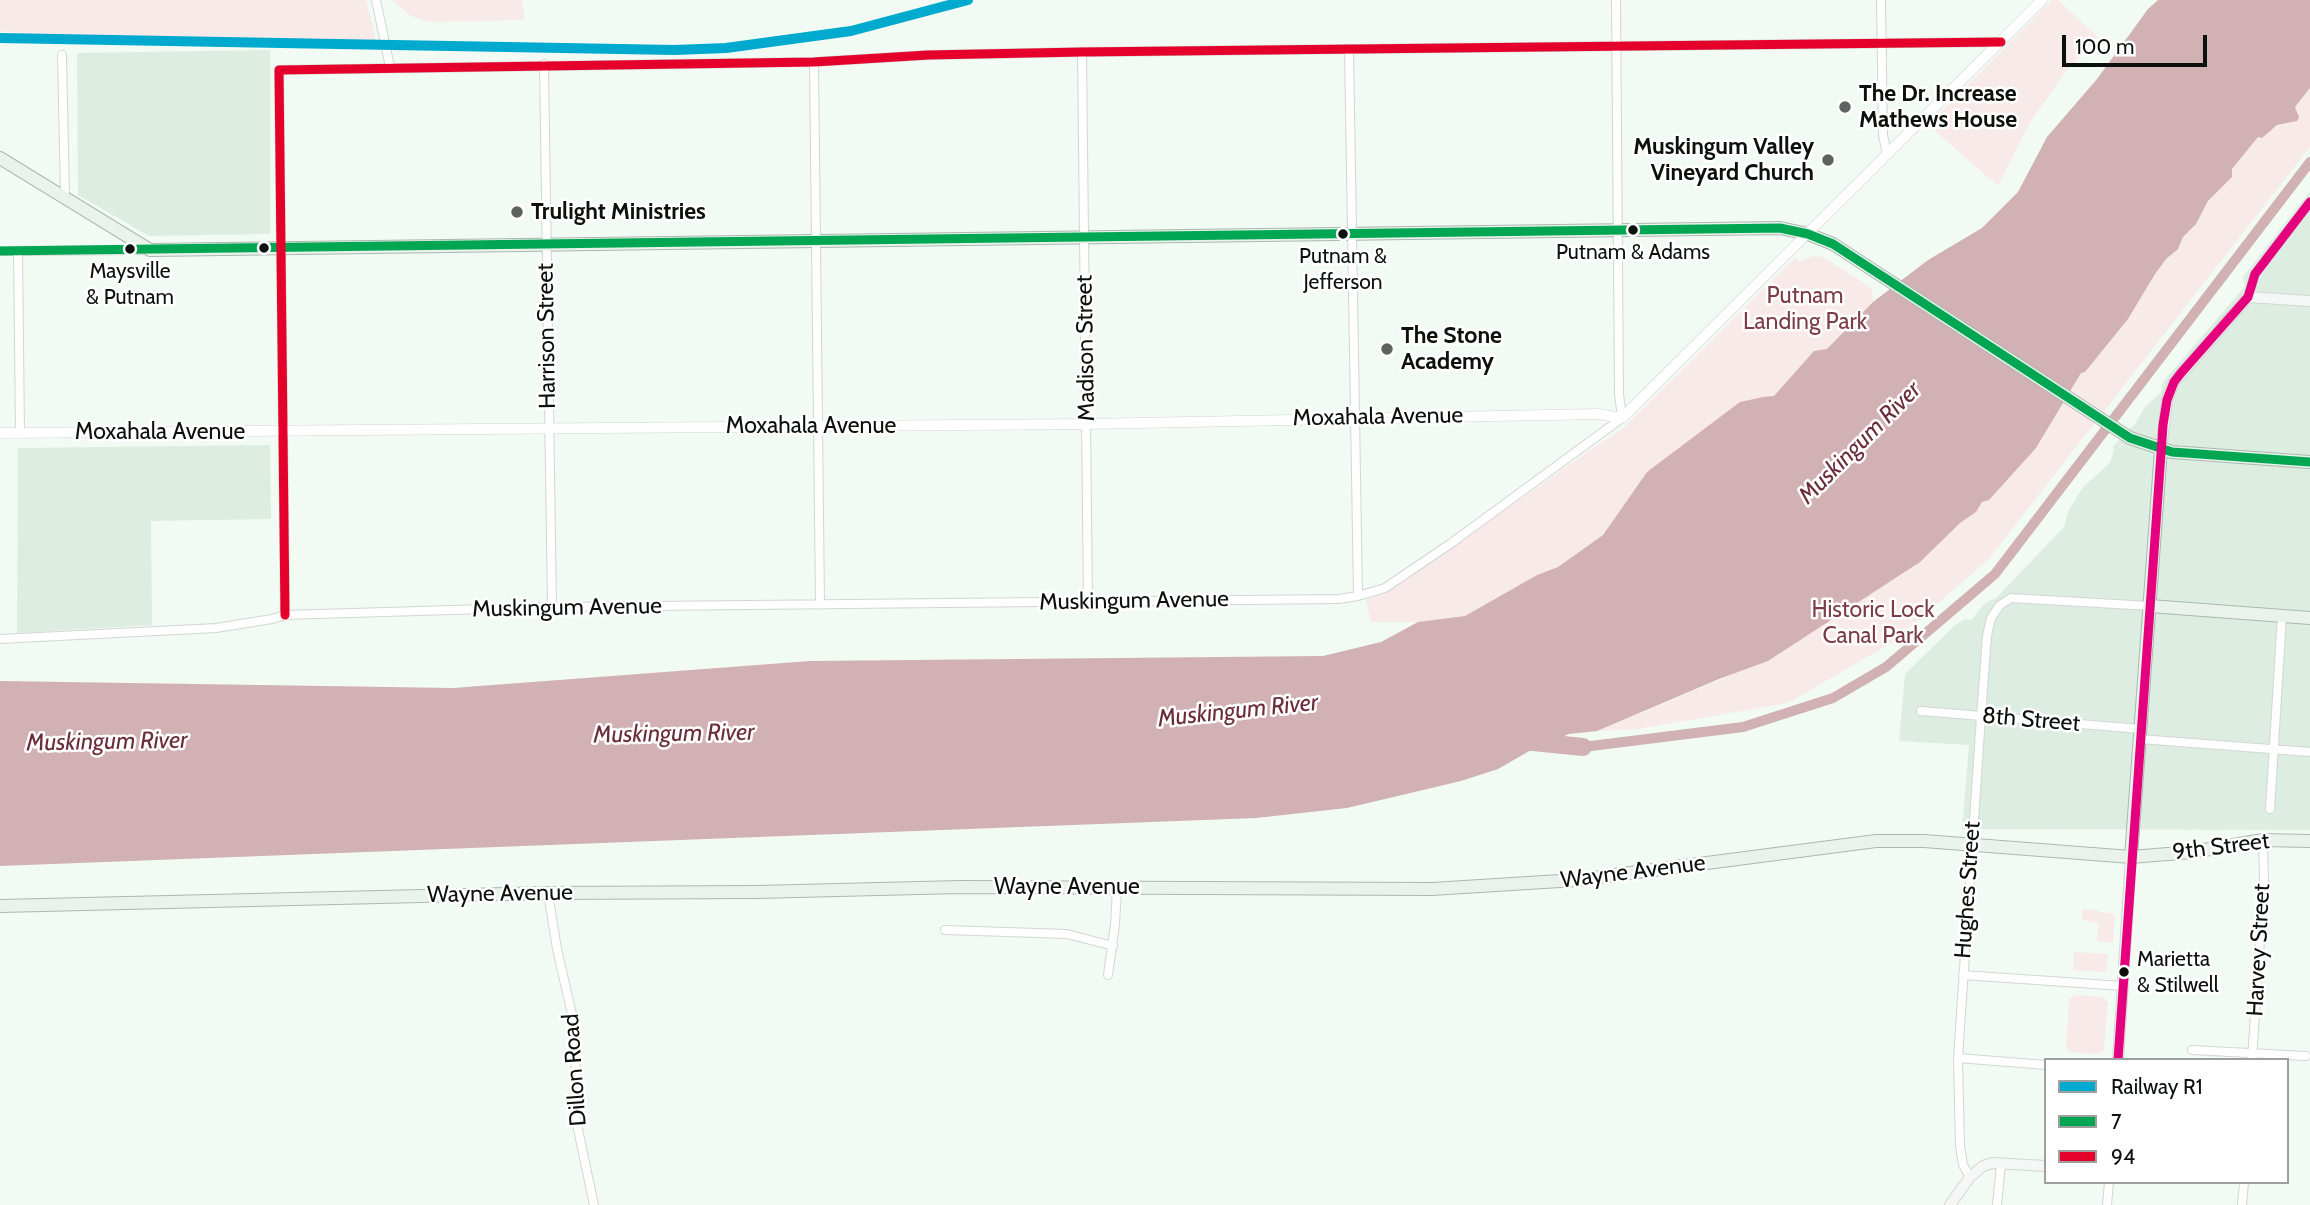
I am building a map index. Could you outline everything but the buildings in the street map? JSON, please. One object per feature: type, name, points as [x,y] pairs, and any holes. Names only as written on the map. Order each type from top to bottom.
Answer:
[{"type":"main road","points":[[0,158],[150,250],[1780,228],[1808,234],[1833,244],[2130,438],[2172,452],[2310,462]]},
{"type":"main road","points":[[2118,1058],[2161,449],[2167,400],[2174,382],[2248,297],[2310,301]]},
{"type":"main road","points":[[2150,606],[2310,618]]},
{"type":"main road","name":"Wayne Avenue","points":[[0,906],[548,893],[960,887],[1389,890],[1490,886],[1654,871],[1847,843],[1900,840],[2131,857]]},
{"type":"main road","name":"9th Street","points":[[2131,857],[2207,850],[2263,840],[2310,841]]},
{"type":"main road","points":[[1950,1205],[1970,1177],[1983,1166],[2044,1166]]},
{"type":"street","points":[[376,0],[390,67]]},
{"type":"street","points":[[1616,0],[1619,394],[1622,418]]},
{"type":"street","points":[[1881,0],[1883,135],[1886,155]]},
{"type":"street","name":"Muskingum Avenue","points":[[0,639],[216,628],[285,615],[552,607],[1306,599],[1358,596],[1385,588],[1450,544],[1622,418],[2042,0]]},
{"type":"street","points":[[285,615],[279,69],[814,62],[928,55],[1082,52],[2000,42]]},
{"type":"street","points":[[1349,49],[1358,596]]},
{"type":"street","name":"Madison Street","points":[[1082,52],[1088,602]]},
{"type":"street","points":[[62,55],[65,197]]},
{"type":"street","points":[[814,62],[820,604]]},
{"type":"street","name":"Harrison Street","points":[[544,64],[552,607]]},
{"type":"street","points":[[2248,297],[2255,274],[2310,202]]},
{"type":"street","points":[[0,251],[150,250]]},
{"type":"street","points":[[18,251],[20,433]]},
{"type":"street","name":"Moxahala Avenue","points":[[0,433],[1086,424],[1599,414],[1622,418]]},
{"type":"street","name":"Hughes Street","points":[[1970,1177],[1963,1165],[1960,1146],[1958,1058],[1981,716],[1991,618],[2000,605],[2008,599],[2017,598],[2150,606]]},
{"type":"street","points":[[2270,809],[2282,617]]},
{"type":"street","name":"8th Street","points":[[1921,711],[2310,752]]},
{"type":"street","name":"Harvey Street","points":[[2253,1056],[2263,840]]},
{"type":"street","points":[[1108,975],[1117,888]]},
{"type":"street","name":"Dillon Road","points":[[548,893],[557,949],[576,1032],[575,1115],[594,1205]]},
{"type":"street","points":[[945,930],[1067,934],[1113,946]]},
{"type":"street","points":[[1962,975],[2123,986]]},
{"type":"street","points":[[2192,1050],[2253,1056],[2305,1056]]},
{"type":"street","points":[[1958,1058],[2044,1065]]},
{"type":"street","points":[[1997,1205],[2001,1164]]},
{"type":"street","points":[[2107,1205],[2109,1184]]},
{"type":"street","points":[[2242,1205],[2244,1184]]},
{"type":"shaded area","points":[[270,50],[270,234],[149,236],[78,195],[77,53]]},
{"type":"shaded area","points":[[2310,191],[2310,830],[1962,829],[1969,745],[1899,741],[1905,674],[1953,627],[1965,619],[1971,620],[1985,603],[1997,597],[2064,527],[2068,512],[2083,487],[2109,464],[2113,446],[2135,424],[2145,407],[2161,392],[2163,382],[2245,286],[2243,277]]},
{"type":"shaded area","points":[[270,445],[271,519],[151,521],[152,625],[17,633],[18,448]]},
{"type":"green space","points":[[0,0],[366,0],[376,41],[49,36],[0,31]]},
{"type":"green space","points":[[392,0],[522,0],[525,20],[429,22],[411,16]]},
{"type":"green space","points":[[2052,0],[2058,0],[2098,37],[2063,75],[2029,124],[1998,186],[1928,125]]},
{"type":"green space","name":"Historic Lock Canal Park","points":[[2310,88],[2310,147],[1988,560],[1893,642],[1788,703],[1638,729],[1597,731],[1727,677],[1976,512],[1982,502],[2036,448],[2081,373],[2085,372],[2128,319],[2155,274],[2178,249],[2183,237],[2196,224],[2208,201],[2231,177],[2232,169],[2258,137],[2262,138],[2277,125],[2297,121],[2295,107]]},
{"type":"green space","name":"Putnam Landing Park","points":[[1814,256],[1823,257],[1872,288],[1873,302],[1827,349],[1813,352],[1774,397],[1763,397],[1647,472],[1603,535],[1558,567],[1537,575],[1465,616],[1418,622],[1371,622],[1366,600],[1394,588],[1620,431],[1796,257],[1799,261]]},
{"type":"green space","points":[[2083,909],[2099,910],[2115,916],[2113,943],[2097,941],[2098,923],[2082,920]]},
{"type":"green space","points":[[2074,952],[2108,954],[2106,972],[2073,970]]},
{"type":"green space","points":[[2075,995],[2104,997],[2108,1002],[2104,1050],[2099,1054],[2070,1052],[2066,1047],[2069,999]]},
{"type":"water","points":[[2158,0],[2310,0],[2310,88],[2295,107],[2299,117],[2297,121],[2277,125],[2262,138],[2258,137],[2232,169],[2232,177],[2208,201],[2196,224],[2183,237],[2178,249],[2155,274],[2128,319],[2085,372],[2081,373],[2036,448],[1989,500],[1982,502],[1976,512],[1960,523],[1920,562],[1768,661],[1597,731],[1569,734],[1531,750],[1498,769],[1461,781],[1347,808],[1256,818],[0,866],[0,681],[453,688],[810,661],[1323,656],[1381,642],[1418,622],[1465,616],[1537,575],[1558,567],[1603,535],[1647,472],[1740,402],[1774,396],[1814,351],[1827,349],[1873,302],[1928,260],[1982,228],[2018,192],[2047,137],[2097,79],[2148,9]]},
{"type":"waterway","name":"Muskingum River","points":[[1583,747],[1743,727],[1833,698],[1886,667],[1995,574],[2310,162]]},
{"type":"waterway","name":"Muskingum River","points":[[1523,741],[1583,747]]},
{"type":"rail line","name":"R1","points":[[0,38],[675,50],[726,48],[851,31],[968,0]]},
{"type":"transit line","name":"94","points":[[285,615],[279,70],[814,62],[928,55],[1082,52],[2001,42]]},
{"type":"transit line","points":[[2118,1058],[2163,425],[2167,400],[2181,373],[2248,297],[2255,274],[2310,202]]},
{"type":"transit line","name":"7","points":[[0,251],[1780,228],[1808,234],[1833,244],[2130,438],[2172,452],[2310,462]]},
{"type":"place","name":"The Dr. Increase Mathews House","points":[[1845,107]]},
{"type":"place","name":"Muskingum Valley Vineyard Church","points":[[1828,160]]},
{"type":"place","name":"Trulight Ministries","points":[[517,212]]},
{"type":"place","name":"Putnam & Adams","points":[[1633,230]]},
{"type":"place","name":"Putnam & Jefferson","points":[[1343,234]]},
{"type":"place","name":"Maysville & Putnam","points":[[130,249]]},
{"type":"place","name":"The Stone Academy","points":[[1387,349]]},
{"type":"place","name":"Marietta & Stilwell","points":[[2124,972]]}]
